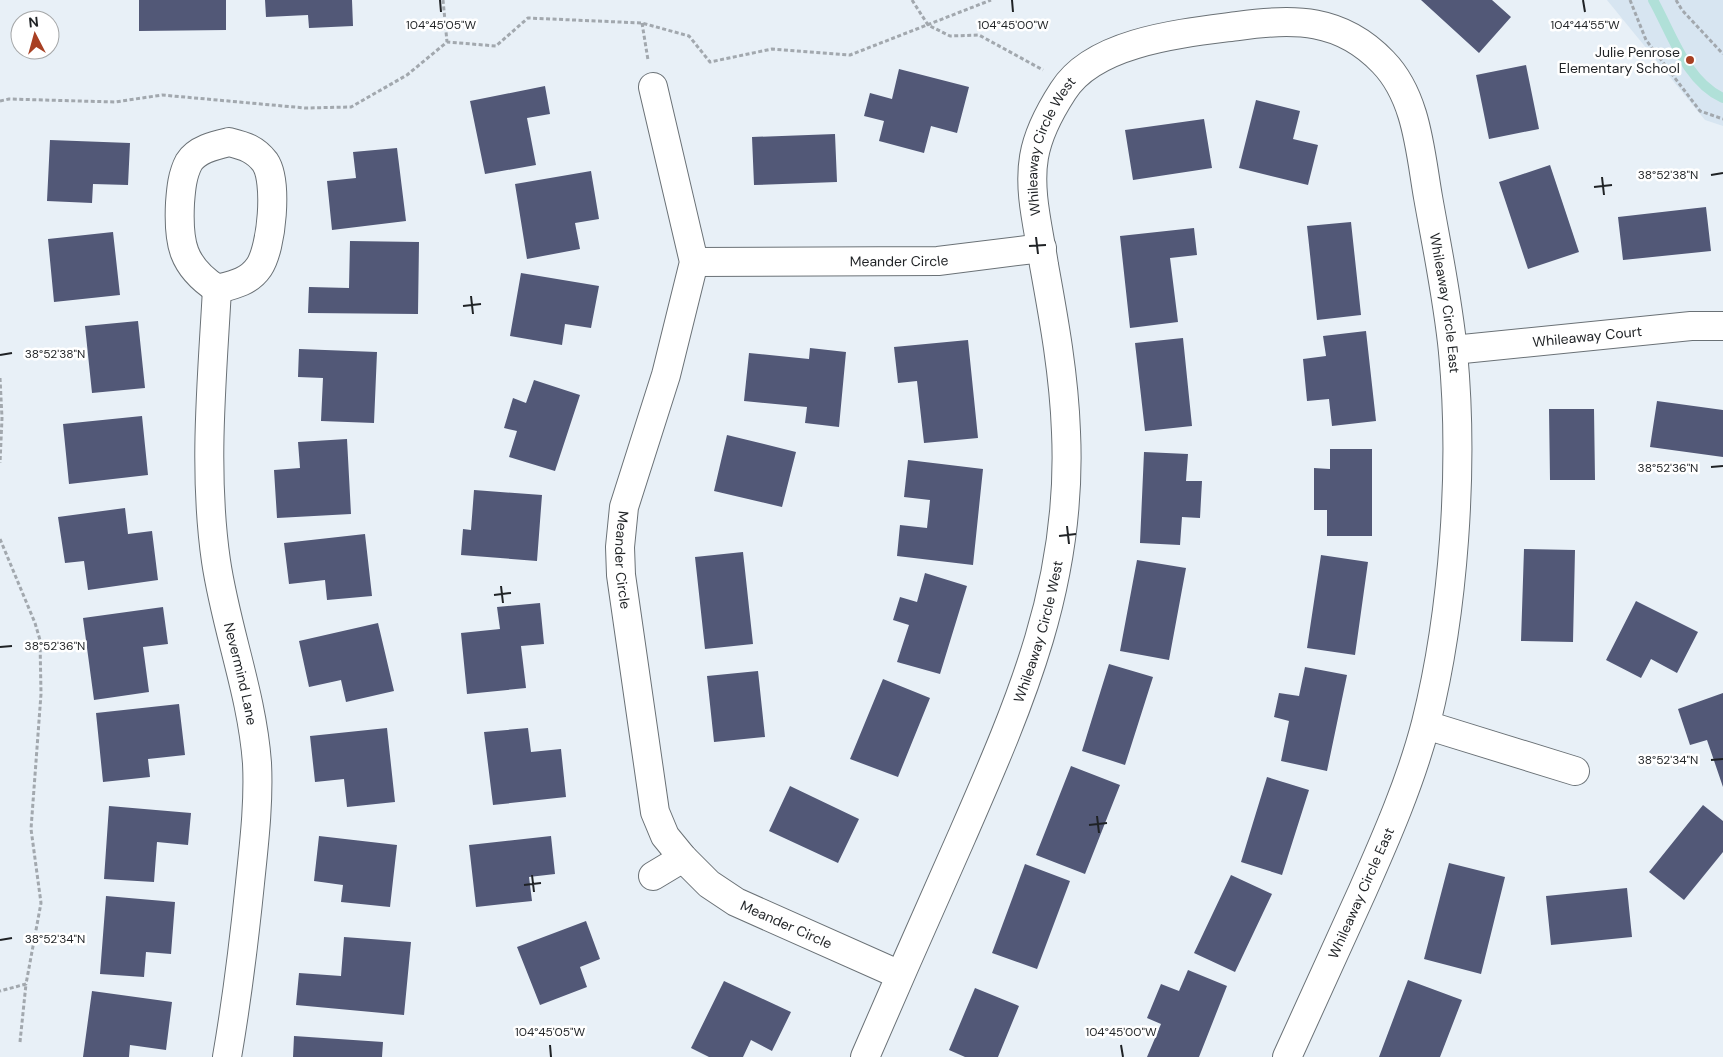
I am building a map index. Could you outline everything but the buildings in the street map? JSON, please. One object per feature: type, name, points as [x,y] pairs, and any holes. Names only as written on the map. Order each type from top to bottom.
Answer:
[{"type":"street","name":"Whileaway Circle East","points":[[1222,28],[1282,20],[1332,28],[1366,46],[1387,66],[1404,91],[1414,121],[1453,350],[1456,422],[1456,503],[1441,642],[1426,725],[1409,778],[1382,848],[1287,1057]]},
{"type":"street","name":"Whileaway Circle West","points":[[865,1057],[1012,723],[1036,654],[1049,607],[1065,514],[1068,466],[1062,375],[1033,193],[1033,161],[1041,131],[1067,84],[1097,60],[1132,44],[1222,28]]},
{"type":"street","name":"Meander Circle","points":[[653,87],[694,262],[666,375],[624,506],[620,547],[621,575],[655,812],[666,836],[683,858],[709,884],[736,902],[900,975]]},
{"type":"street","points":[[230,142],[251,147],[265,163],[272,184],[269,241],[259,266],[241,284],[216,289],[200,278],[185,256],[178,232],[182,184],[190,161],[209,147],[230,142]]},
{"type":"street","name":"Meander Circle","points":[[694,262],[938,261],[1042,248]]},
{"type":"street","name":"Nevermind Lane","points":[[216,289],[209,453],[212,524],[216,562],[225,608],[252,720],[257,764],[252,866],[239,987],[227,1057]]},
{"type":"street","name":"Whileaway Court","points":[[1453,350],[1691,326],[1723,326]]},
{"type":"street","points":[[1426,725],[1575,770]]},
{"type":"street","points":[[653,876],[683,858]]},
{"type":"path","points":[[444,0],[447,42]]},
{"type":"path","points":[[912,0],[928,25],[950,36],[978,35],[1067,84]]},
{"type":"path","points":[[0,101],[9,99],[114,102],[162,95],[304,108],[350,107],[407,75],[447,42],[496,46],[528,18],[642,23],[689,36],[710,62],[772,49],[850,55],[991,0]]},
{"type":"path","points":[[1630,0],[1646,40],[1700,111],[1723,119]]},
{"type":"path","points":[[1676,0],[1682,10],[1723,54]]},
{"type":"path","points":[[642,23],[653,87]]},
{"type":"path","points":[[0,378],[2,418],[0,463]]},
{"type":"path","points":[[0,539],[35,623],[40,640],[41,694],[31,828],[41,903],[26,984],[20,1042]]},
{"type":"path","points":[[0,991],[26,984]]},
{"type":"shaded area","name":"Julie Penrose Elementary School","points":[[1607,0],[1723,0],[1723,126],[1705,120]]},
{"type":"waterway","points":[[1653,0],[1681,55],[1690,68],[1699,80],[1723,98]]},
{"type":"place","name":"Julie Penrose Elementary School","points":[[1690,60]]}]
